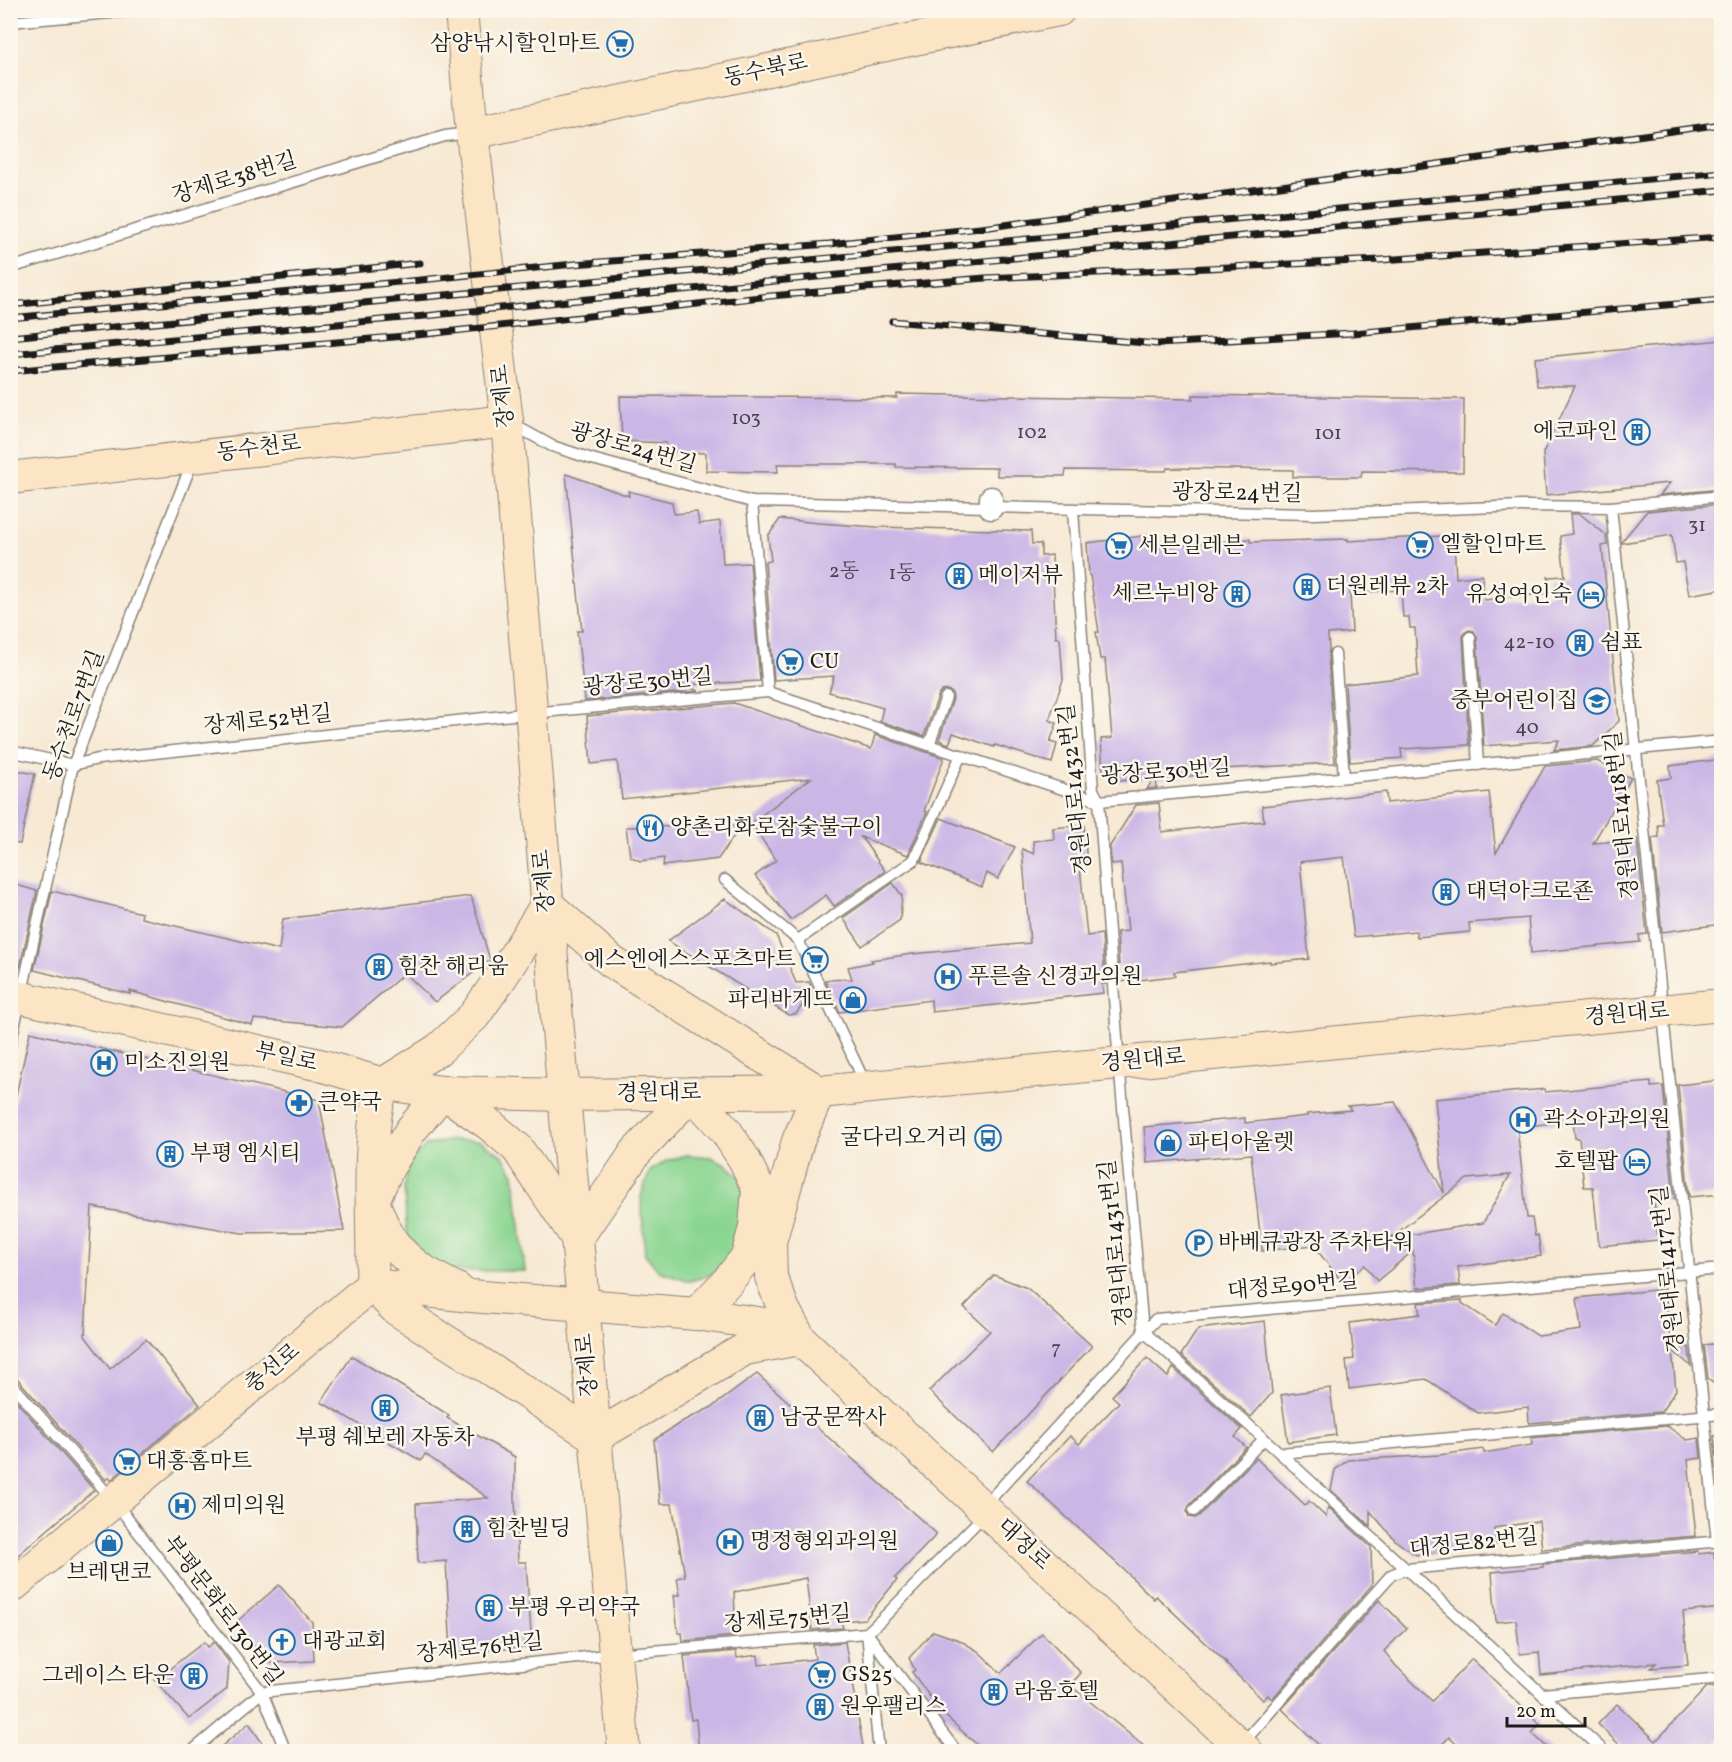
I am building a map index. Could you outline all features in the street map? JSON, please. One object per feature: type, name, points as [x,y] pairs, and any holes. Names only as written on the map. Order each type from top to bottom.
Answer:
[{"type":"street","name":"장제로","points":[[461,10],[472,133],[507,421],[547,904],[624,1752]]},
{"type":"street","name":"동수북로","points":[[472,133],[1023,14],[1059,10]]},
{"type":"street","name":"동수천로","points":[[10,478],[507,421]]},
{"type":"street","points":[[547,904],[612,962],[819,1092],[798,1141],[770,1242],[771,1277],[784,1310],[800,1339],[745,1349],[595,1437],[396,1309],[372,1285],[374,1247],[372,1166],[375,1119],[383,1084],[439,1049],[474,1016],[547,904]]},
{"type":"street","name":"부일로","points":[[16,996],[320,1065],[383,1084],[443,1092],[564,1095]]},
{"type":"street","name":"경원대로","points":[[564,1095],[819,1092],[1722,1005]]},
{"type":"street","points":[[471,1296],[428,1275],[403,1256],[387,1233],[373,1201],[388,1168],[411,1130],[443,1092],[490,1125],[517,1148],[577,1238],[636,1152],[692,1093],[726,1131],[744,1159],[758,1188],[755,1227],[747,1257],[696,1314]]},
{"type":"street","points":[[372,1285],[471,1296],[696,1314],[765,1324],[800,1339]]},
{"type":"street","name":"충선로","points":[[10,1588],[372,1285]]},
{"type":"street","name":"대정로","points":[[800,1339],[1241,1750]]},
{"type":"lane","points":[[10,22],[144,10]]},
{"type":"lane","name":"장제로38번길","points":[[10,268],[445,135],[472,133]]},
{"type":"lane","name":"광장로24번길","points":[[507,421],[552,446],[752,502],[991,503],[1073,510],[1314,514],[1523,506],[1611,507],[1722,496]]},
{"type":"lane","name":"동수천로7번길","points":[[10,1045],[16,996],[74,765],[195,457]]},
{"type":"lane","points":[[752,502],[768,692]]},
{"type":"lane","name":"경원대로1418번길","points":[[1611,507],[1663,1011]]},
{"type":"lane","name":"경원대로1432번길","points":[[1073,510],[1093,790],[1099,801],[1119,1063]]},
{"type":"lane","points":[[1470,637],[1478,765]]},
{"type":"lane","points":[[1335,654],[1344,777]]},
{"type":"lane","name":"광장로30번길","points":[[531,712],[768,692],[1099,801],[1722,741]]},
{"type":"lane","points":[[929,745],[946,697]]},
{"type":"lane","name":"장제로52번길","points":[[10,751],[74,765],[98,759],[531,712]]},
{"type":"lane","points":[[798,940],[914,860],[961,755]]},
{"type":"lane","points":[[725,880],[798,940],[867,1088]]},
{"type":"lane","name":"경원대로1417번길","points":[[1663,1011],[1719,1542]]},
{"type":"lane","name":"경원대로1431번길","points":[[1119,1063],[1143,1331],[1280,1453],[1605,1752]]},
{"type":"lane","name":"대정로90번길","points":[[985,1510],[1156,1319],[1722,1269]]},
{"type":"lane","name":"부평문화로130번길","points":[[10,1382],[114,1501],[262,1692],[286,1752]]},
{"type":"lane","points":[[1280,1453],[1722,1414]]},
{"type":"lane","points":[[1194,1511],[1264,1439]]},
{"type":"lane","name":"장제로75번길","points":[[615,1654],[867,1632],[885,1616],[985,1510]]},
{"type":"lane","name":"대정로82번길","points":[[1241,1750],[1390,1575],[1406,1569],[1719,1542]]},
{"type":"lane","points":[[867,1632],[879,1752]]},
{"type":"lane","points":[[867,1632],[957,1752]]},
{"type":"lane","name":"장제로76번길","points":[[262,1692],[615,1654]]},
{"type":"lane","points":[[1542,1694],[1722,1678]]},
{"type":"lane","points":[[191,1752],[262,1692]]},
{"type":"green space","points":[[452,1140],[480,1141],[502,1155],[514,1174],[525,1271],[441,1271],[415,1252],[407,1234],[404,1186],[409,1163],[427,1145]]},
{"type":"green space","points":[[687,1155],[711,1157],[726,1164],[740,1177],[748,1206],[731,1260],[712,1275],[690,1281],[659,1271],[645,1254],[641,1196],[650,1171],[666,1161]]},
{"type":"building","name":"에코파인","points":[[1722,340],[1722,489],[1660,495],[1670,483],[1546,495],[1543,453],[1575,386],[1537,386],[1535,358]]},
{"type":"building","points":[[897,394],[1193,399],[1193,395],[1464,399],[1463,472],[1362,471],[1361,477],[1293,477],[1293,470],[1167,468],[1166,471],[1066,470],[1065,476],[997,476],[997,468],[896,467],[896,464],[777,464],[778,472],[706,471],[706,453],[665,451],[666,443],[622,441],[620,396],[897,398]]},
{"type":"building","points":[[566,474],[629,496],[628,491],[672,502],[674,514],[697,512],[699,524],[720,521],[723,564],[750,563],[760,681],[682,685],[699,691],[585,701],[577,631],[582,631]]},
{"type":"building","points":[[1722,504],[1722,589],[1689,595],[1683,562],[1676,563],[1672,535],[1622,543],[1647,511]]},
{"type":"building","points":[[1570,514],[1580,514],[1606,535],[1607,545],[1602,546],[1619,721],[1593,746],[1554,750],[1559,740],[1484,746],[1477,637],[1474,631],[1469,630],[1464,633],[1463,637],[1469,745],[1401,749],[1402,758],[1350,762],[1345,684],[1418,676],[1415,628],[1410,628],[1409,617],[1403,617],[1401,590],[1350,593],[1352,632],[1328,634],[1335,763],[1201,770],[1201,775],[1156,779],[1157,788],[1147,789],[1154,778],[1120,781],[1103,771],[1101,739],[1112,738],[1105,659],[1100,659],[1096,632],[1099,632],[1089,575],[1087,543],[1150,535],[1151,548],[1250,539],[1250,542],[1348,539],[1348,541],[1443,536],[1444,542],[1454,541],[1456,578],[1482,575],[1484,600],[1550,593],[1548,577],[1565,576],[1560,536],[1572,534]]},
{"type":"building","points":[[780,519],[877,527],[1031,531],[1032,544],[1041,544],[1041,556],[1052,555],[1056,638],[1060,638],[1063,680],[1049,720],[1057,723],[1050,742],[1057,744],[1052,763],[953,733],[949,744],[939,740],[953,699],[952,693],[948,690],[939,694],[924,736],[880,721],[883,708],[829,692],[834,676],[774,680],[765,562],[771,561],[768,536]]},
{"type":"building","points":[[734,703],[871,749],[875,735],[944,758],[924,811],[927,812],[908,855],[861,837],[885,871],[834,906],[826,895],[791,920],[755,876],[776,860],[751,823],[811,778],[622,799],[617,761],[591,764],[587,716]]},
{"type":"building","points":[[1722,759],[1722,924],[1662,932],[1652,838],[1659,837],[1658,825],[1663,825],[1657,780],[1671,778],[1670,766]]},
{"type":"building","points":[[1597,761],[1631,778],[1593,843],[1637,839],[1647,934],[1639,935],[1640,942],[1531,953],[1528,918],[1469,923],[1470,932],[1417,937],[1416,931],[1354,937],[1344,857],[1300,862],[1309,959],[1174,972],[1175,976],[1120,982],[1117,932],[1128,931],[1121,863],[1111,864],[1110,846],[1136,805],[1159,803],[1162,832],[1264,821],[1262,806],[1386,792],[1387,803],[1489,792],[1496,853],[1545,766]]},
{"type":"building","points":[[10,769],[35,774],[20,844],[10,843]]},
{"type":"building","points":[[941,818],[1015,847],[998,879],[987,873],[982,887],[921,862]]},
{"type":"building","points":[[1084,825],[1087,866],[1080,867],[1087,936],[1102,934],[1105,984],[1102,984],[1103,993],[932,1012],[931,1000],[840,1012],[825,980],[852,979],[848,967],[873,962],[871,960],[912,954],[1030,943],[1022,849],[1034,854],[1033,841],[1054,839],[1053,828]]},
{"type":"building","points":[[741,826],[718,859],[663,866],[664,858],[640,861],[630,856],[626,827]]},
{"type":"building","points":[[10,883],[37,891],[20,967],[10,964]]},
{"type":"building","points":[[893,883],[902,896],[900,920],[862,946],[843,918]]},
{"type":"building","points":[[52,891],[142,913],[141,918],[279,950],[283,919],[471,896],[490,960],[435,1002],[405,973],[342,1027],[254,1019],[252,1025],[130,991],[130,994],[34,970]]},
{"type":"building","points":[[725,899],[776,935],[796,983],[809,982],[813,990],[796,1014],[788,1015],[668,941]]},
{"type":"building","name":"부평 엠시티","points":[[30,1032],[319,1100],[344,1231],[242,1233],[92,1207],[85,1336],[110,1369],[146,1339],[200,1405],[111,1480],[109,1477],[106,1480],[16,1377],[10,1375],[10,1122]]},
{"type":"building","points":[[1722,1080],[1722,1194],[1689,1197],[1678,1085]]},
{"type":"building","points":[[1651,1082],[1651,1087],[1663,1086],[1674,1199],[1654,1201],[1658,1240],[1599,1246],[1593,1187],[1584,1187],[1579,1138],[1575,1138],[1573,1121],[1517,1127],[1527,1218],[1532,1218],[1535,1236],[1538,1235],[1541,1256],[1458,1267],[1460,1285],[1417,1288],[1413,1251],[1377,1281],[1365,1265],[1343,1283],[1313,1245],[1262,1251],[1251,1154],[1147,1163],[1144,1127],[1245,1118],[1245,1123],[1351,1110],[1348,1106],[1395,1102],[1444,1193],[1435,1099],[1545,1089],[1545,1092]],"holes":[[[1510,1175],[1483,1223],[1390,1238],[1467,1179]]]},
{"type":"building","points":[[994,1275],[1027,1288],[1092,1346],[993,1452],[929,1391],[990,1331],[964,1307]]},
{"type":"building","points":[[1665,1289],[1671,1349],[1689,1347],[1691,1366],[1672,1350],[1676,1390],[1661,1412],[1529,1423],[1528,1407],[1478,1413],[1426,1379],[1349,1389],[1346,1360],[1354,1359],[1350,1323],[1420,1314],[1418,1303],[1462,1300],[1462,1303],[1495,1325],[1503,1313],[1538,1336],[1581,1330],[1577,1298]]},
{"type":"building","points":[[1265,1321],[1272,1393],[1251,1417],[1181,1355],[1198,1329]]},
{"type":"building","points":[[1722,1343],[1722,1390],[1708,1379],[1704,1345]]},
{"type":"building","points":[[352,1356],[449,1415],[447,1418],[515,1457],[518,1562],[526,1562],[532,1647],[451,1653],[446,1561],[418,1563],[416,1504],[488,1498],[425,1454],[421,1461],[321,1402]]},
{"type":"building","points":[[1147,1358],[1168,1377],[1173,1368],[1242,1429],[1235,1437],[1246,1447],[1189,1506],[1187,1512],[1189,1517],[1199,1516],[1256,1458],[1305,1505],[1309,1501],[1326,1517],[1328,1507],[1371,1547],[1372,1585],[1272,1699],[1268,1695],[1263,1700],[1156,1596],[1154,1599],[1027,1481],[1070,1436],[1079,1444],[1119,1402],[1112,1396]]},
{"type":"building","points":[[757,1374],[937,1534],[895,1578],[897,1580],[865,1619],[841,1621],[843,1628],[812,1630],[806,1578],[734,1592],[736,1636],[683,1641],[682,1633],[678,1633],[674,1595],[680,1595],[677,1578],[685,1576],[672,1504],[660,1504],[654,1440],[683,1421],[712,1407]]},
{"type":"building","points":[[1330,1388],[1336,1435],[1288,1442],[1281,1395]]},
{"type":"building","points":[[10,1394],[94,1490],[10,1562]]},
{"type":"building","points":[[1667,1426],[1687,1440],[1699,1438],[1701,1458],[1688,1460],[1696,1536],[1542,1549],[1539,1521],[1494,1528],[1496,1545],[1416,1555],[1396,1541],[1370,1511],[1370,1526],[1331,1490],[1335,1470],[1348,1460],[1439,1455],[1483,1449],[1484,1453],[1532,1445],[1531,1438]]},
{"type":"building","points":[[1722,1435],[1722,1456],[1716,1456],[1714,1436]]},
{"type":"building","points":[[1698,1551],[1698,1554],[1714,1552],[1714,1557],[1722,1556],[1722,1608],[1683,1612],[1688,1665],[1651,1668],[1656,1663],[1541,1675],[1539,1652],[1520,1654],[1516,1620],[1496,1622],[1492,1572],[1543,1567],[1543,1564]]},
{"type":"building","name":"대광교회","points":[[279,1585],[312,1622],[314,1661],[268,1663],[235,1623]]},
{"type":"building","points":[[1379,1600],[1407,1628],[1384,1651],[1432,1701],[1472,1659],[1540,1724],[1532,1733],[1552,1752],[1464,1752],[1449,1737],[1435,1752],[1326,1752],[1282,1709]]},
{"type":"building","name":"라움호텔","points":[[933,1631],[959,1640],[978,1651],[1001,1673],[1042,1633],[1081,1673],[1070,1685],[1151,1752],[985,1752],[940,1711],[912,1672],[915,1670],[909,1658]]},
{"type":"building","name":"그레이스 타운","points":[[204,1642],[208,1647],[214,1642],[229,1662],[227,1689],[189,1719],[155,1680]]},
{"type":"building","points":[[845,1642],[864,1752],[699,1752],[696,1719],[691,1720],[684,1656],[736,1651],[737,1658],[758,1655],[759,1665],[815,1659],[813,1645]]},
{"type":"building","points":[[1722,1686],[1722,1736],[1707,1752],[1627,1752],[1598,1724],[1617,1704],[1656,1741],[1707,1687]]},
{"type":"building","points":[[249,1723],[268,1752],[215,1752]]},
{"type":"railway","points":[[10,318],[574,264],[829,244],[990,227],[1722,124]]},
{"type":"railway","points":[[10,337],[1722,172]]},
{"type":"railway","points":[[10,354],[1722,190]]},
{"type":"railway","points":[[10,371],[427,334],[770,296],[985,278],[1381,260],[1722,237]]},
{"type":"railway","points":[[10,305],[420,263]]},
{"type":"railway","points":[[892,321],[1157,344],[1353,333],[1722,300]]},
{"type":"place","name":"삼양낚시할인마트","points":[[620,44]]},
{"type":"place","name":"에코파인","points":[[1637,432]]},
{"type":"place","name":"엘할인마트","points":[[1420,545]]},
{"type":"place","name":"세븐일레븐","points":[[1119,546]]},
{"type":"place","name":"메이저뷰","points":[[959,576]]},
{"type":"place","name":"더원레뷰 2차","points":[[1307,587]]},
{"type":"place","name":"세르누비앙","points":[[1237,594]]},
{"type":"place","name":"유성여인숙","points":[[1591,595]]},
{"type":"place","name":"쉼표","points":[[1580,643]]},
{"type":"place","name":"CU","points":[[790,662]]},
{"type":"place","name":"중부어린이집","points":[[1597,701]]},
{"type":"place","name":"양촌리화로참숯불구이","points":[[650,828]]},
{"type":"place","name":"대덕아크로죤","points":[[1446,892]]},
{"type":"place","name":"에스엔에스스포츠마트","points":[[815,960]]},
{"type":"place","name":"힘찬 해리움","points":[[379,967]]},
{"type":"place","name":"푸른솔 신경과의원","points":[[948,977]]},
{"type":"place","name":"파리바게뜨","points":[[853,1000]]},
{"type":"place","name":"미소진의원","points":[[104,1063]]},
{"type":"place","name":"큰약국","points":[[299,1103]]},
{"type":"place","name":"곽소아과의원","points":[[1523,1120]]},
{"type":"place","name":"굴다리오거리","points":[[988,1138]]},
{"type":"place","name":"파티아울렛","points":[[1168,1143]]},
{"type":"place","name":"부평 엠시티","points":[[170,1154]]},
{"type":"place","name":"호텔팝","points":[[1637,1162]]},
{"type":"place","name":"바베큐광장 주차타워","points":[[1199,1243]]},
{"type":"place","name":"부평 쉐보레 자동차","points":[[385,1408]]},
{"type":"place","name":"남궁문짝사","points":[[760,1418]]},
{"type":"place","name":"대홍홈마트","points":[[127,1462]]},
{"type":"place","name":"제미의원","points":[[182,1506]]},
{"type":"place","name":"힘찬빌딩","points":[[467,1529]]},
{"type":"place","name":"명정형외과의원","points":[[730,1542]]},
{"type":"place","name":"브레댄코","points":[[109,1543]]},
{"type":"place","name":"부평 우리약국","points":[[489,1608]]},
{"type":"place","name":"대광교회","points":[[282,1642]]},
{"type":"place","name":"GS25","points":[[822,1675]]},
{"type":"place","name":"그레이스 타운","points":[[194,1676]]},
{"type":"place","name":"라움호텔","points":[[994,1692]]},
{"type":"place","name":"원우팰리스","points":[[820,1707]]}]
